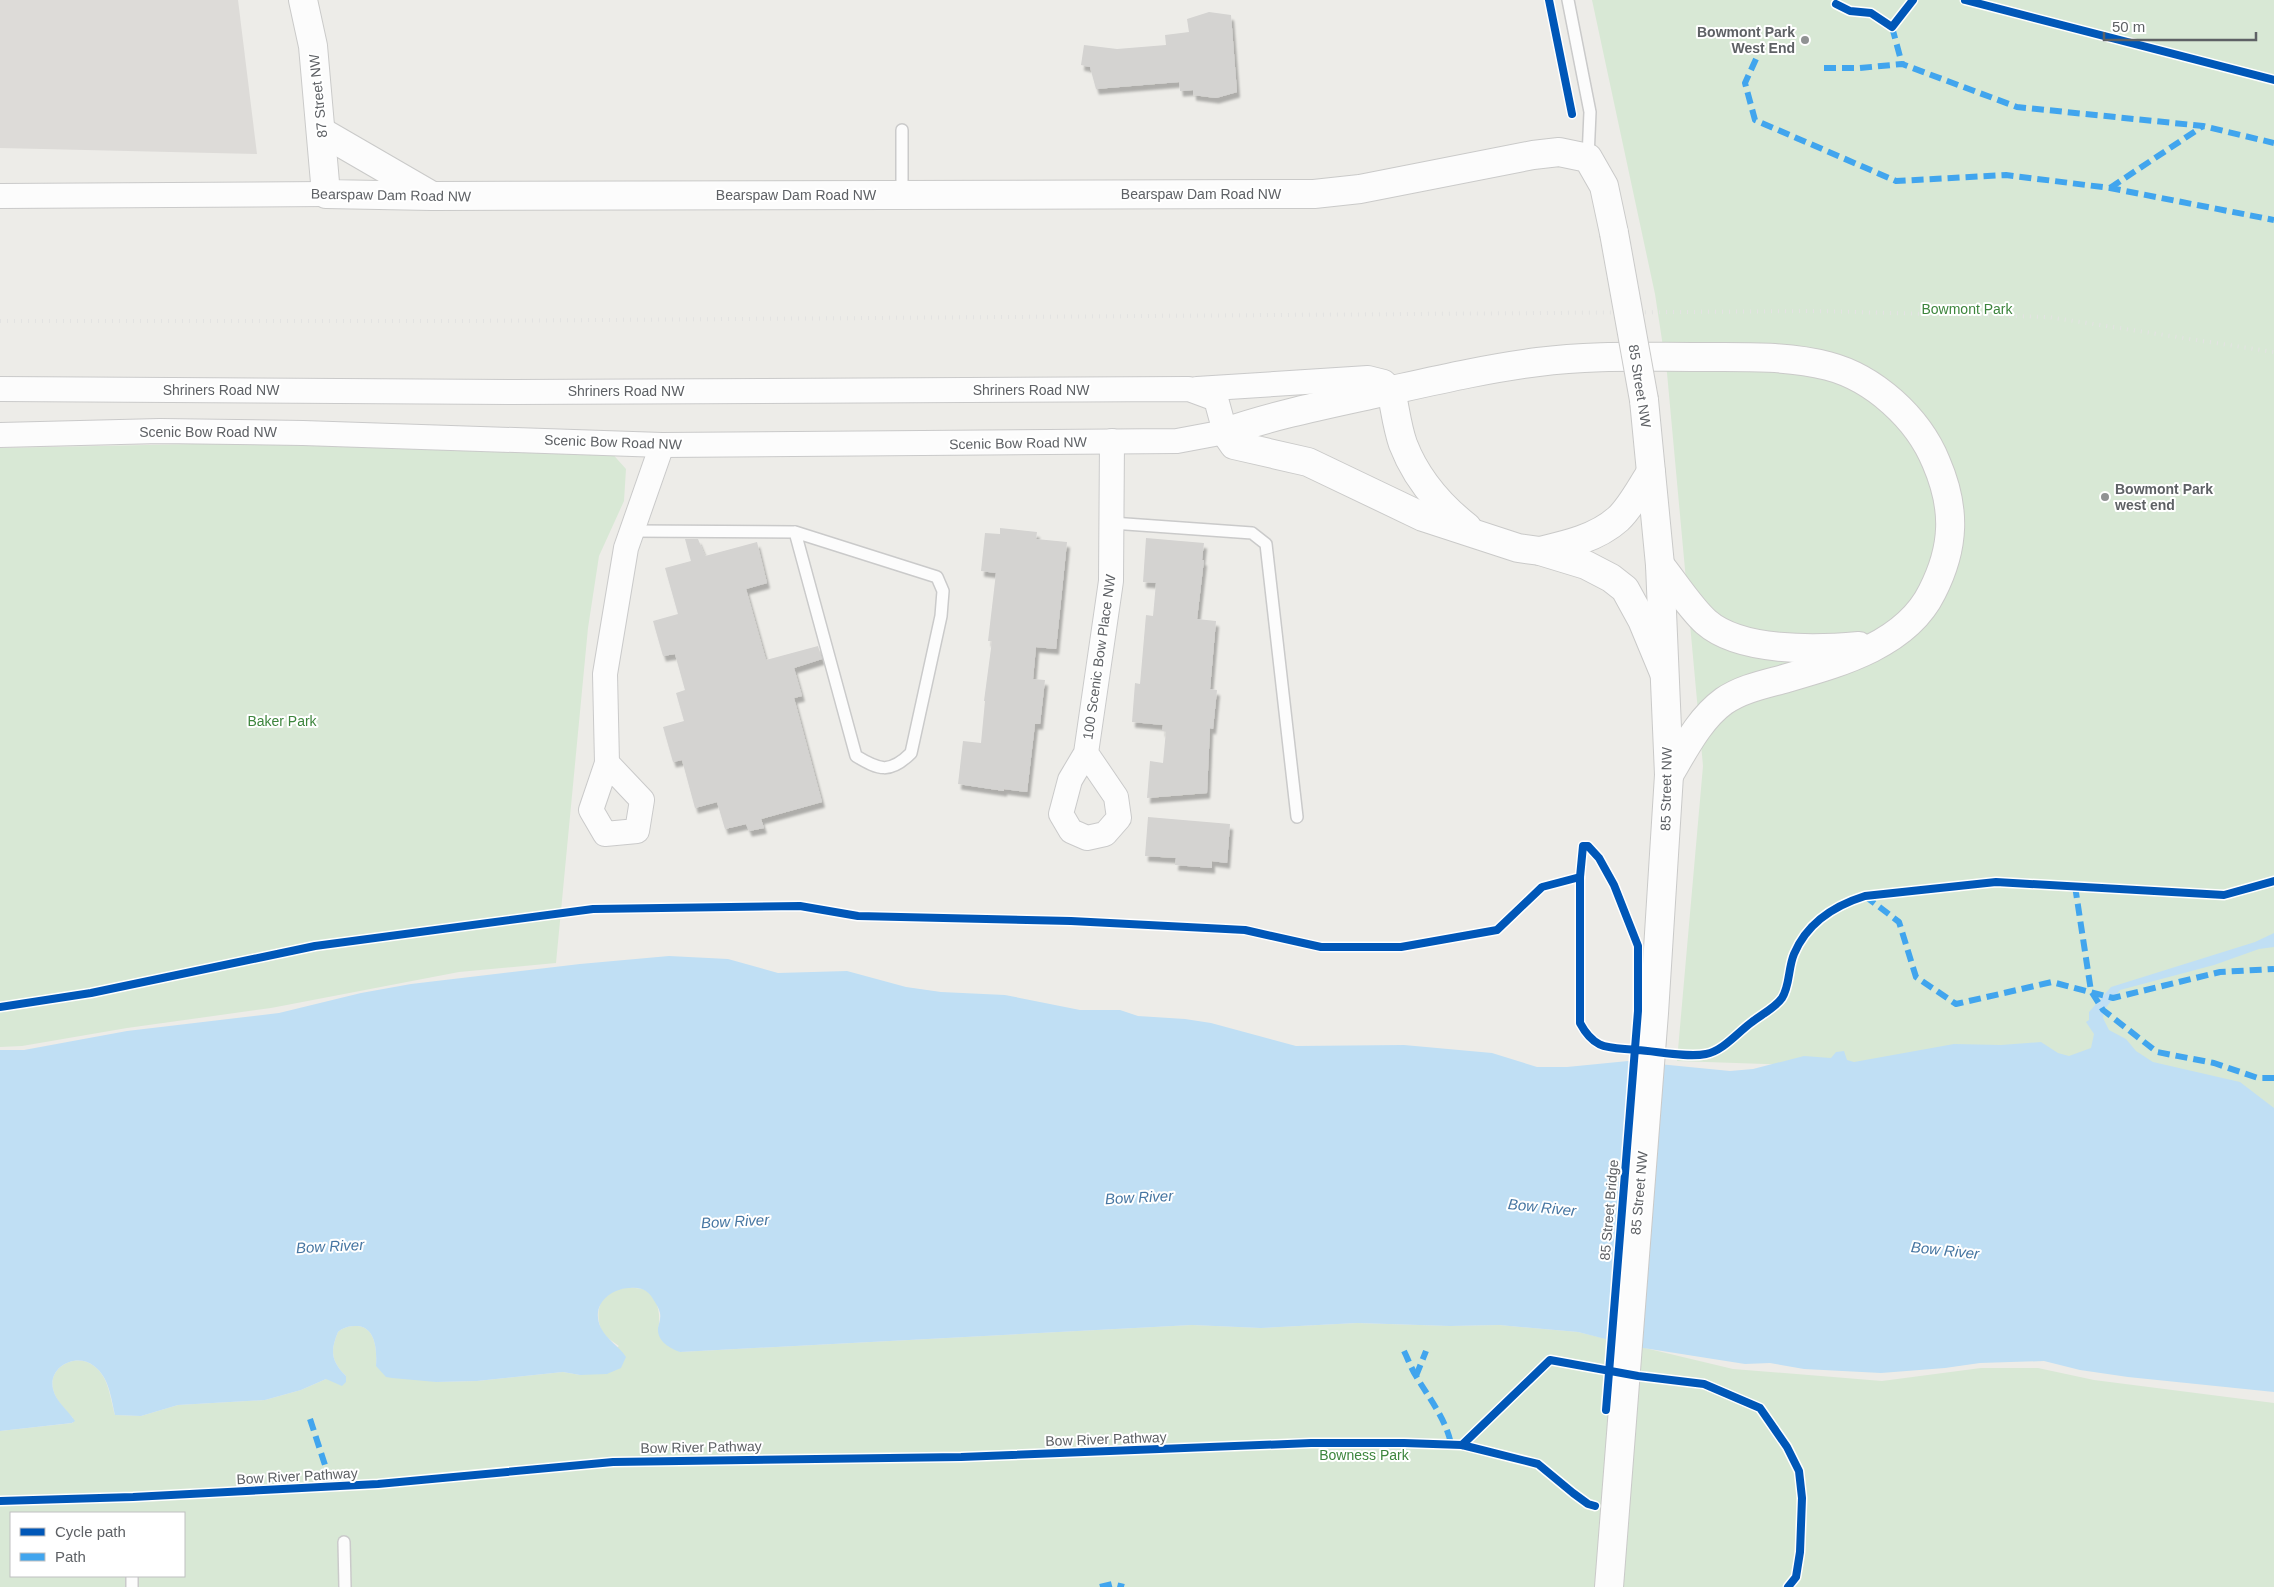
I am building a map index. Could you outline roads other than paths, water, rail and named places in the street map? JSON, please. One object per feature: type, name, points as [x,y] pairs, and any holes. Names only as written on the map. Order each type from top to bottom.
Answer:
[{"type":"street","name":"87 Street NW","points":[[303,0],[313,46],[326,194]]},
{"type":"street","points":[[322,132],[432,196]]},
{"type":"street","name":"Bearspaw Dam Road NW","points":[[0,196],[326,194],[432,196],[1314,194],[1360,189],[1534,155],[1559,152],[1588,158]]},
{"type":"street","name":"85 Street NW","points":[[1588,158],[1604,186],[1644,400],[1660,565],[1669,775],[1654,1013],[1609,1587]]},
{"type":"street","points":[[1664,673],[1642,620],[1624,589],[1611,578],[1586,566],[1540,551],[1518,548],[1423,517],[1308,462],[1234,444],[1225,432],[1269,417],[1449,377],[1538,362],[1601,357],[1786,360],[1829,366],[1856,377],[1878,392],[1900,410],[1918,430],[1932,453],[1942,476],[1950,508],[1951,529],[1948,553],[1931,595],[1912,619],[1875,645],[1844,662],[1745,690],[1722,702],[1696,730],[1669,775]]},
{"type":"street","points":[[1189,389],[1368,378],[1384,382],[1391,390],[1404,444],[1420,477],[1443,508],[1474,533]]},
{"type":"street","name":"Shriners Road NW","points":[[0,389],[502,392],[1189,389],[1216,399],[1225,432]]},
{"type":"street","name":"Scenic Bow Road NW","points":[[0,435],[160,431],[255,432],[500,438],[662,445],[1177,441],[1225,432]]},
{"type":"street","name":"100 Scenic Bow Place NW","points":[[1086,753],[1111,582],[1112,441]]},
{"type":"street","points":[[608,763],[605,674],[626,548],[662,445]]},
{"type":"street","points":[[1540,551],[1572,544],[1604,529],[1618,519],[1651,472]]},
{"type":"street","points":[[1660,565],[1706,622],[1738,640],[1798,648],[1875,645]]},
{"type":"lane","points":[[1568,0],[1590,112],[1588,158]]},
{"type":"lane","points":[[902,130],[902,195]]},
{"type":"lane","points":[[1112,523],[1252,534],[1266,544],[1297,817]]},
{"type":"lane","points":[[632,531],[796,532],[937,577],[943,591],[941,616],[910,753],[899,765],[876,768],[856,756],[796,532]]},
{"type":"lane","points":[[344,1542],[344,1587]]},
{"type":"water","name":"Bow River","points":[[2274,933],[2274,947],[2259,949],[2214,965],[2120,990],[2104,1010],[2103,1018],[2109,1030],[2126,1039],[2136,1051],[2153,1062],[2240,1082],[2274,1108],[2274,1392],[2128,1377],[2080,1370],[2044,1361],[1980,1363],[1881,1373],[1804,1369],[1770,1363],[1745,1364],[1637,1347],[1578,1332],[1499,1325],[1450,1326],[1357,1323],[1261,1328],[1192,1325],[680,1352],[668,1346],[659,1337],[660,1313],[651,1296],[642,1289],[633,1288],[624,1289],[608,1296],[602,1302],[599,1310],[598,1318],[601,1328],[626,1357],[621,1368],[607,1374],[580,1375],[563,1372],[477,1381],[436,1382],[386,1377],[376,1366],[376,1354],[372,1335],[363,1327],[352,1326],[338,1332],[333,1350],[337,1365],[346,1376],[346,1382],[342,1386],[326,1379],[301,1390],[265,1400],[178,1405],[141,1416],[115,1415],[109,1388],[103,1376],[94,1366],[87,1362],[80,1360],[72,1361],[59,1368],[53,1381],[53,1389],[59,1402],[75,1421],[72,1423],[0,1431],[0,1050],[24,1050],[127,1031],[279,1013],[361,993],[411,984],[580,964],[669,956],[728,959],[778,973],[847,971],[906,987],[941,992],[1005,995],[1080,1010],[1120,1010],[1138,1016],[1185,1019],[1211,1023],[1296,1046],[1404,1045],[1492,1053],[1537,1067],[1567,1067],[1628,1061],[1730,1071],[1753,1069],[1804,1056],[1831,1058],[1836,1052],[1844,1051],[1847,1060],[1854,1062],[1954,1044],[2001,1045],[2041,1042],[2058,1053],[2069,1056],[2091,1048],[2094,1034],[2086,1022],[2089,1020],[2089,1012],[2111,987],[2255,942]]},
{"type":"railway","points":[[0,321],[468,321],[1815,311],[2048,317],[2274,352]]},
{"type":"place","name":"Bowmont Park West End","points":[[1805,40]]},
{"type":"place","name":"Bowmont Park west end","points":[[2105,497]]},
{"type":"park label","name":"Bowmont Park","points":[[1967,309]]},
{"type":"park label","name":"Baker Park","points":[[282,721]]},
{"type":"park label","name":"Bowness Park","points":[[1364,1455]]}]
